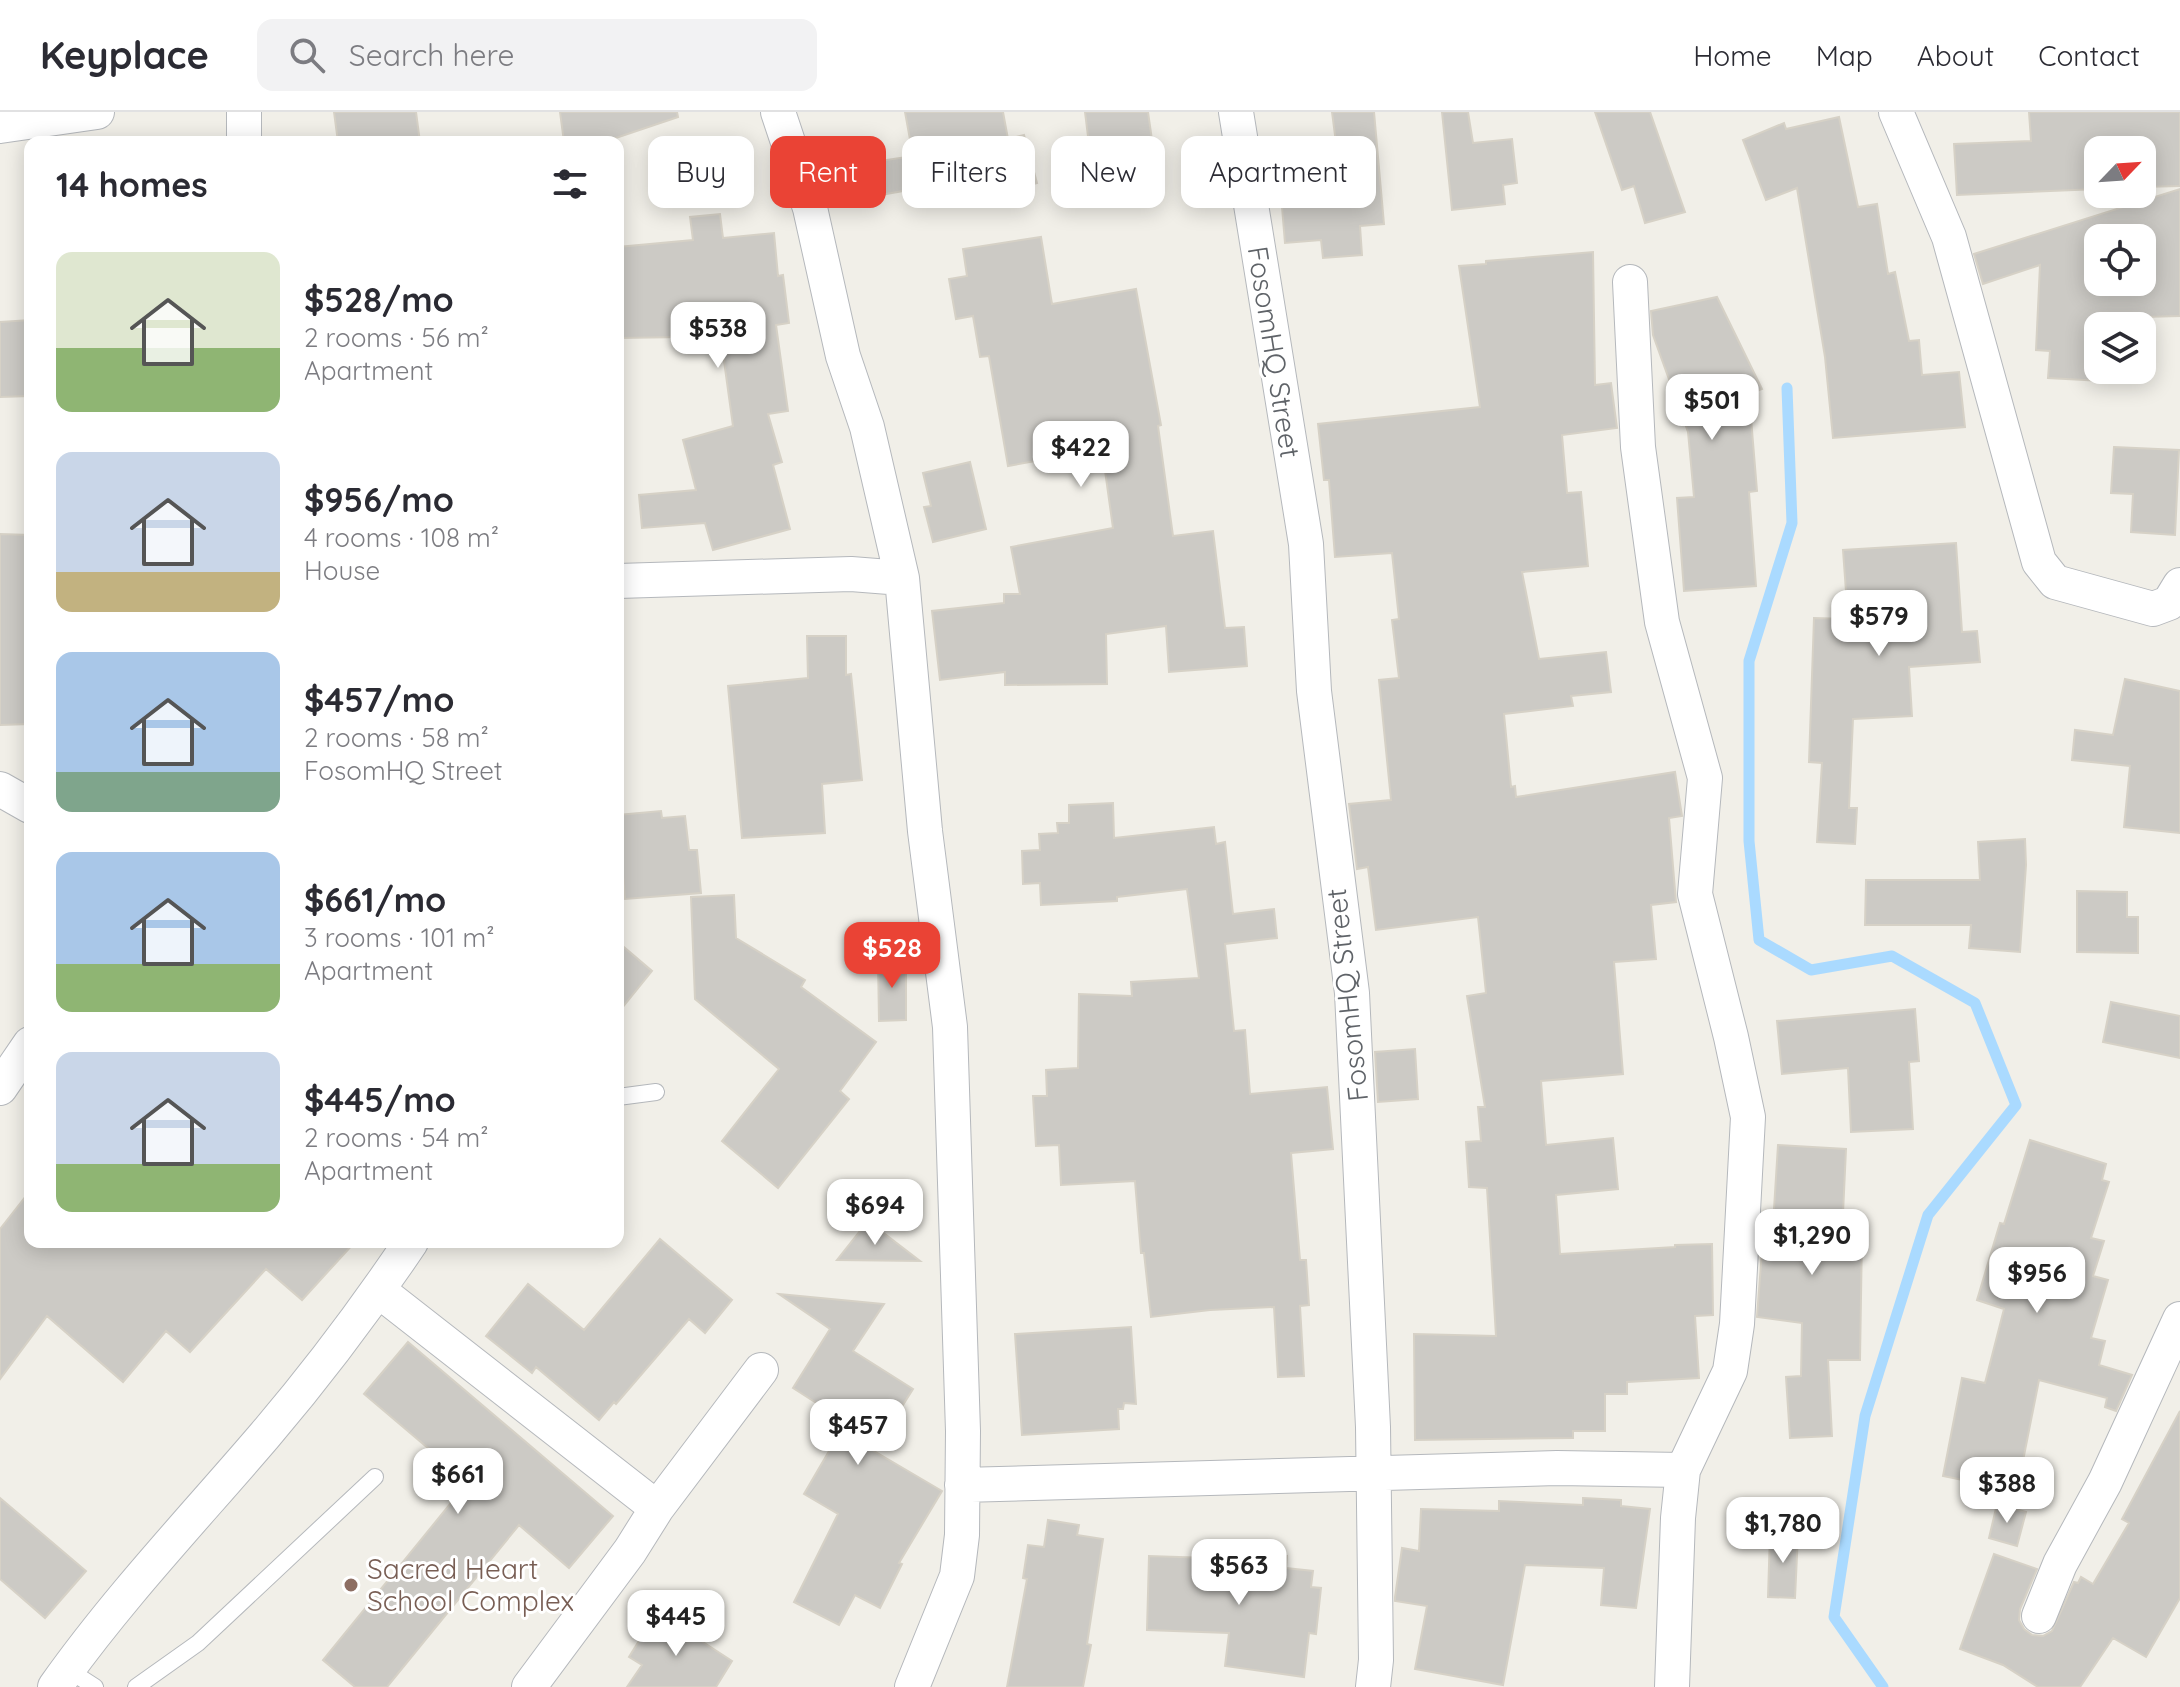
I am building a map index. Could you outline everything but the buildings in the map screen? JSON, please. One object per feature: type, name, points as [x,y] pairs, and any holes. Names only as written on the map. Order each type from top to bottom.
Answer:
[{"type":"street","points":[[0,126],[97,112]]},
{"type":"street","points":[[244,112],[244,136]]},
{"type":"street","points":[[778,112],[810,208],[843,356],[867,427],[902,578],[925,831],[950,1027],[960,1303],[962,1535],[957,1576],[912,1687]]},
{"type":"street","name":"FosomHQ Street","points":[[1236,112],[1306,544],[1314,691],[1352,993],[1374,1473],[1376,1660],[1373,1687]]},
{"type":"street","points":[[1896,112],[1949,237],[2039,562],[2055,582],[2153,609],[2169,603],[2180,585]]},
{"type":"street","points":[[1630,282],[1638,447],[1662,622],[1705,778],[1695,894],[1748,1117],[1737,1324],[1730,1371],[1683,1470],[1678,1518],[1672,1687]]},
{"type":"street","points":[[624,581],[851,574],[902,578]]},
{"type":"street","points":[[0,789],[24,803]]},
{"type":"street","points":[[0,1088],[24,1053]]},
{"type":"street","points":[[72,1681],[166,1547],[266,1433],[378,1290],[407,1248]]},
{"type":"street","points":[[378,1290],[657,1508]]},
{"type":"street","points":[[2039,1616],[2060,1564],[2105,1482],[2180,1319]]},
{"type":"street","points":[[529,1687],[630,1551],[657,1508],[761,1370]]},
{"type":"street","points":[[962,1485],[1557,1468],[1683,1470]]},
{"type":"lane","points":[[624,1096],[656,1092]]},
{"type":"lane","points":[[136,1687],[198,1643],[375,1477]]},
{"type":"waterway","points":[[1787,388],[1792,523],[1749,661],[1749,841],[1759,940],[1811,970],[1892,956],[1975,1003],[2016,1105],[1928,1215],[1865,1416],[1834,1617],[1883,1687]]},
{"type":"place","name":"Sacred Heart School Complex","points":[[351,1585]]}]
